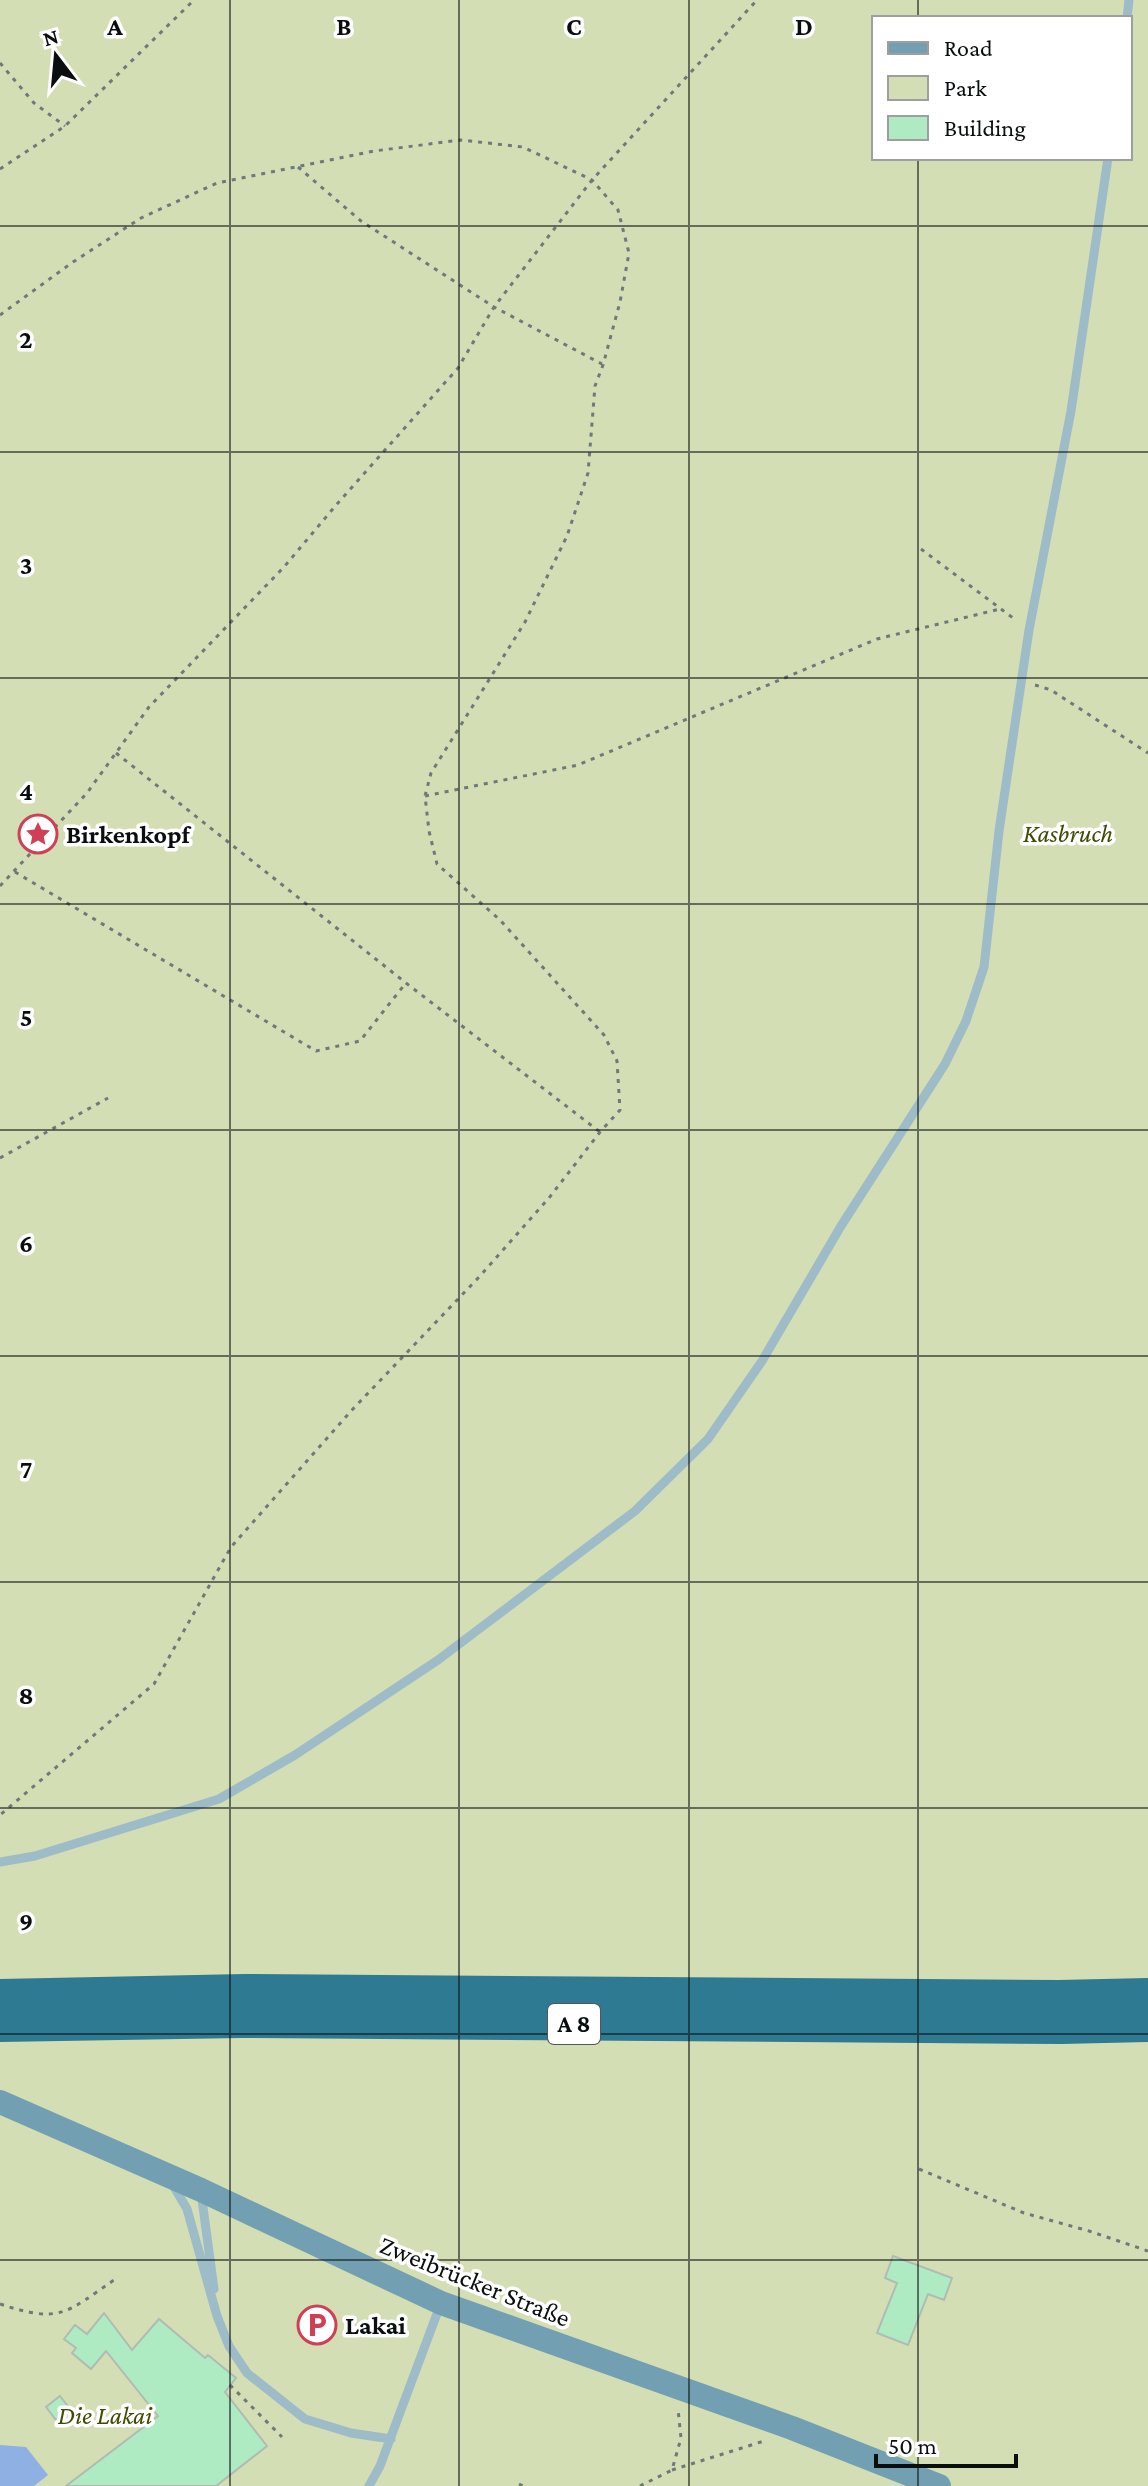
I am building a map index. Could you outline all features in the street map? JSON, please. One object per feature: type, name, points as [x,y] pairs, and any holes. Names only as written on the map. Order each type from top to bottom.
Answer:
[{"type":"highway","name":"A 8","points":[[0,1995],[245,1990],[1148,1994]]},
{"type":"highway","name":"A 8","points":[[0,2026],[241,2022],[1148,2026]]},
{"type":"main road","name":"Zweibrücker Straße","points":[[0,2102],[201,2190],[441,2303],[792,2428],[939,2486]]},
{"type":"lane","points":[[0,1862],[35,1856],[219,1799],[295,1755],[438,1660],[635,1511],[708,1439],[762,1361],[841,1226],[945,1064],[966,1021],[984,967],[999,831],[1029,630],[1071,411],[1108,160]]},
{"type":"lane","points":[[160,2173],[178,2191],[187,2209],[217,2316],[229,2346],[247,2373],[305,2419],[351,2433],[391,2439]]},
{"type":"lane","points":[[201,2190],[217,2316]]},
{"type":"lane","points":[[369,2486],[391,2439],[441,2303]]},
{"type":"path","points":[[0,169],[65,126],[194,0]]},
{"type":"path","points":[[0,886],[87,793],[149,707],[284,567],[458,368],[494,307],[592,180],[757,0]]},
{"type":"path","points":[[0,63],[34,103],[65,126]]},
{"type":"path","points":[[0,315],[141,218],[217,183],[374,151],[461,140],[523,147],[592,180],[618,210],[629,253],[620,302],[595,386],[588,473],[567,536],[525,622],[431,773],[425,796],[437,864],[500,920],[604,1035],[617,1061],[620,1110],[530,1221],[351,1411],[231,1547],[154,1684],[0,1815]]},
{"type":"path","points":[[298,167],[361,221],[494,307],[603,365]]},
{"type":"path","points":[[921,549],[1029,630]]},
{"type":"path","points":[[425,796],[578,765],[877,639],[1000,609]]},
{"type":"path","points":[[1022,681],[1051,690],[1148,753]]},
{"type":"path","points":[[116,753],[600,1132]]},
{"type":"path","points":[[15,872],[316,1051],[360,1041],[406,983]]},
{"type":"path","points":[[0,1158],[108,1098]]},
{"type":"path","points":[[919,2169],[1024,2213],[1148,2251]]},
{"type":"path","points":[[0,2304],[25,2313],[49,2316],[70,2310],[114,2280]]},
{"type":"path","points":[[235,2390],[247,2373]]},
{"type":"path","points":[[230,2385],[282,2437]]},
{"type":"path","points":[[672,2470],[681,2438],[678,2409],[682,2389]]},
{"type":"path","points":[[640,2486],[672,2470],[769,2439],[792,2428]]},
{"type":"green space","name":"Kasbruch","points":[[0,0],[1148,0],[1148,2486],[0,2486]]},
{"type":"water","points":[[0,2445],[26,2447],[48,2475],[34,2486],[0,2486]]},
{"type":"building","points":[[893,2256],[952,2278],[944,2300],[928,2294],[908,2345],[877,2333],[897,2283],[885,2278]]},
{"type":"building","name":"Die Lakai","points":[[104,2313],[132,2350],[159,2319],[205,2358],[208,2355],[236,2378],[225,2392],[267,2446],[216,2486],[66,2486],[158,2416],[106,2351],[91,2369],[72,2353],[76,2348],[64,2339],[75,2325],[87,2334]]},
{"type":"building","points":[[60,2396],[70,2409],[56,2420],[46,2407]]},
{"type":"place","name":"Birkenkopf","points":[[38,834]]},
{"type":"place","name":"Lakai","points":[[317,2325]]}]
